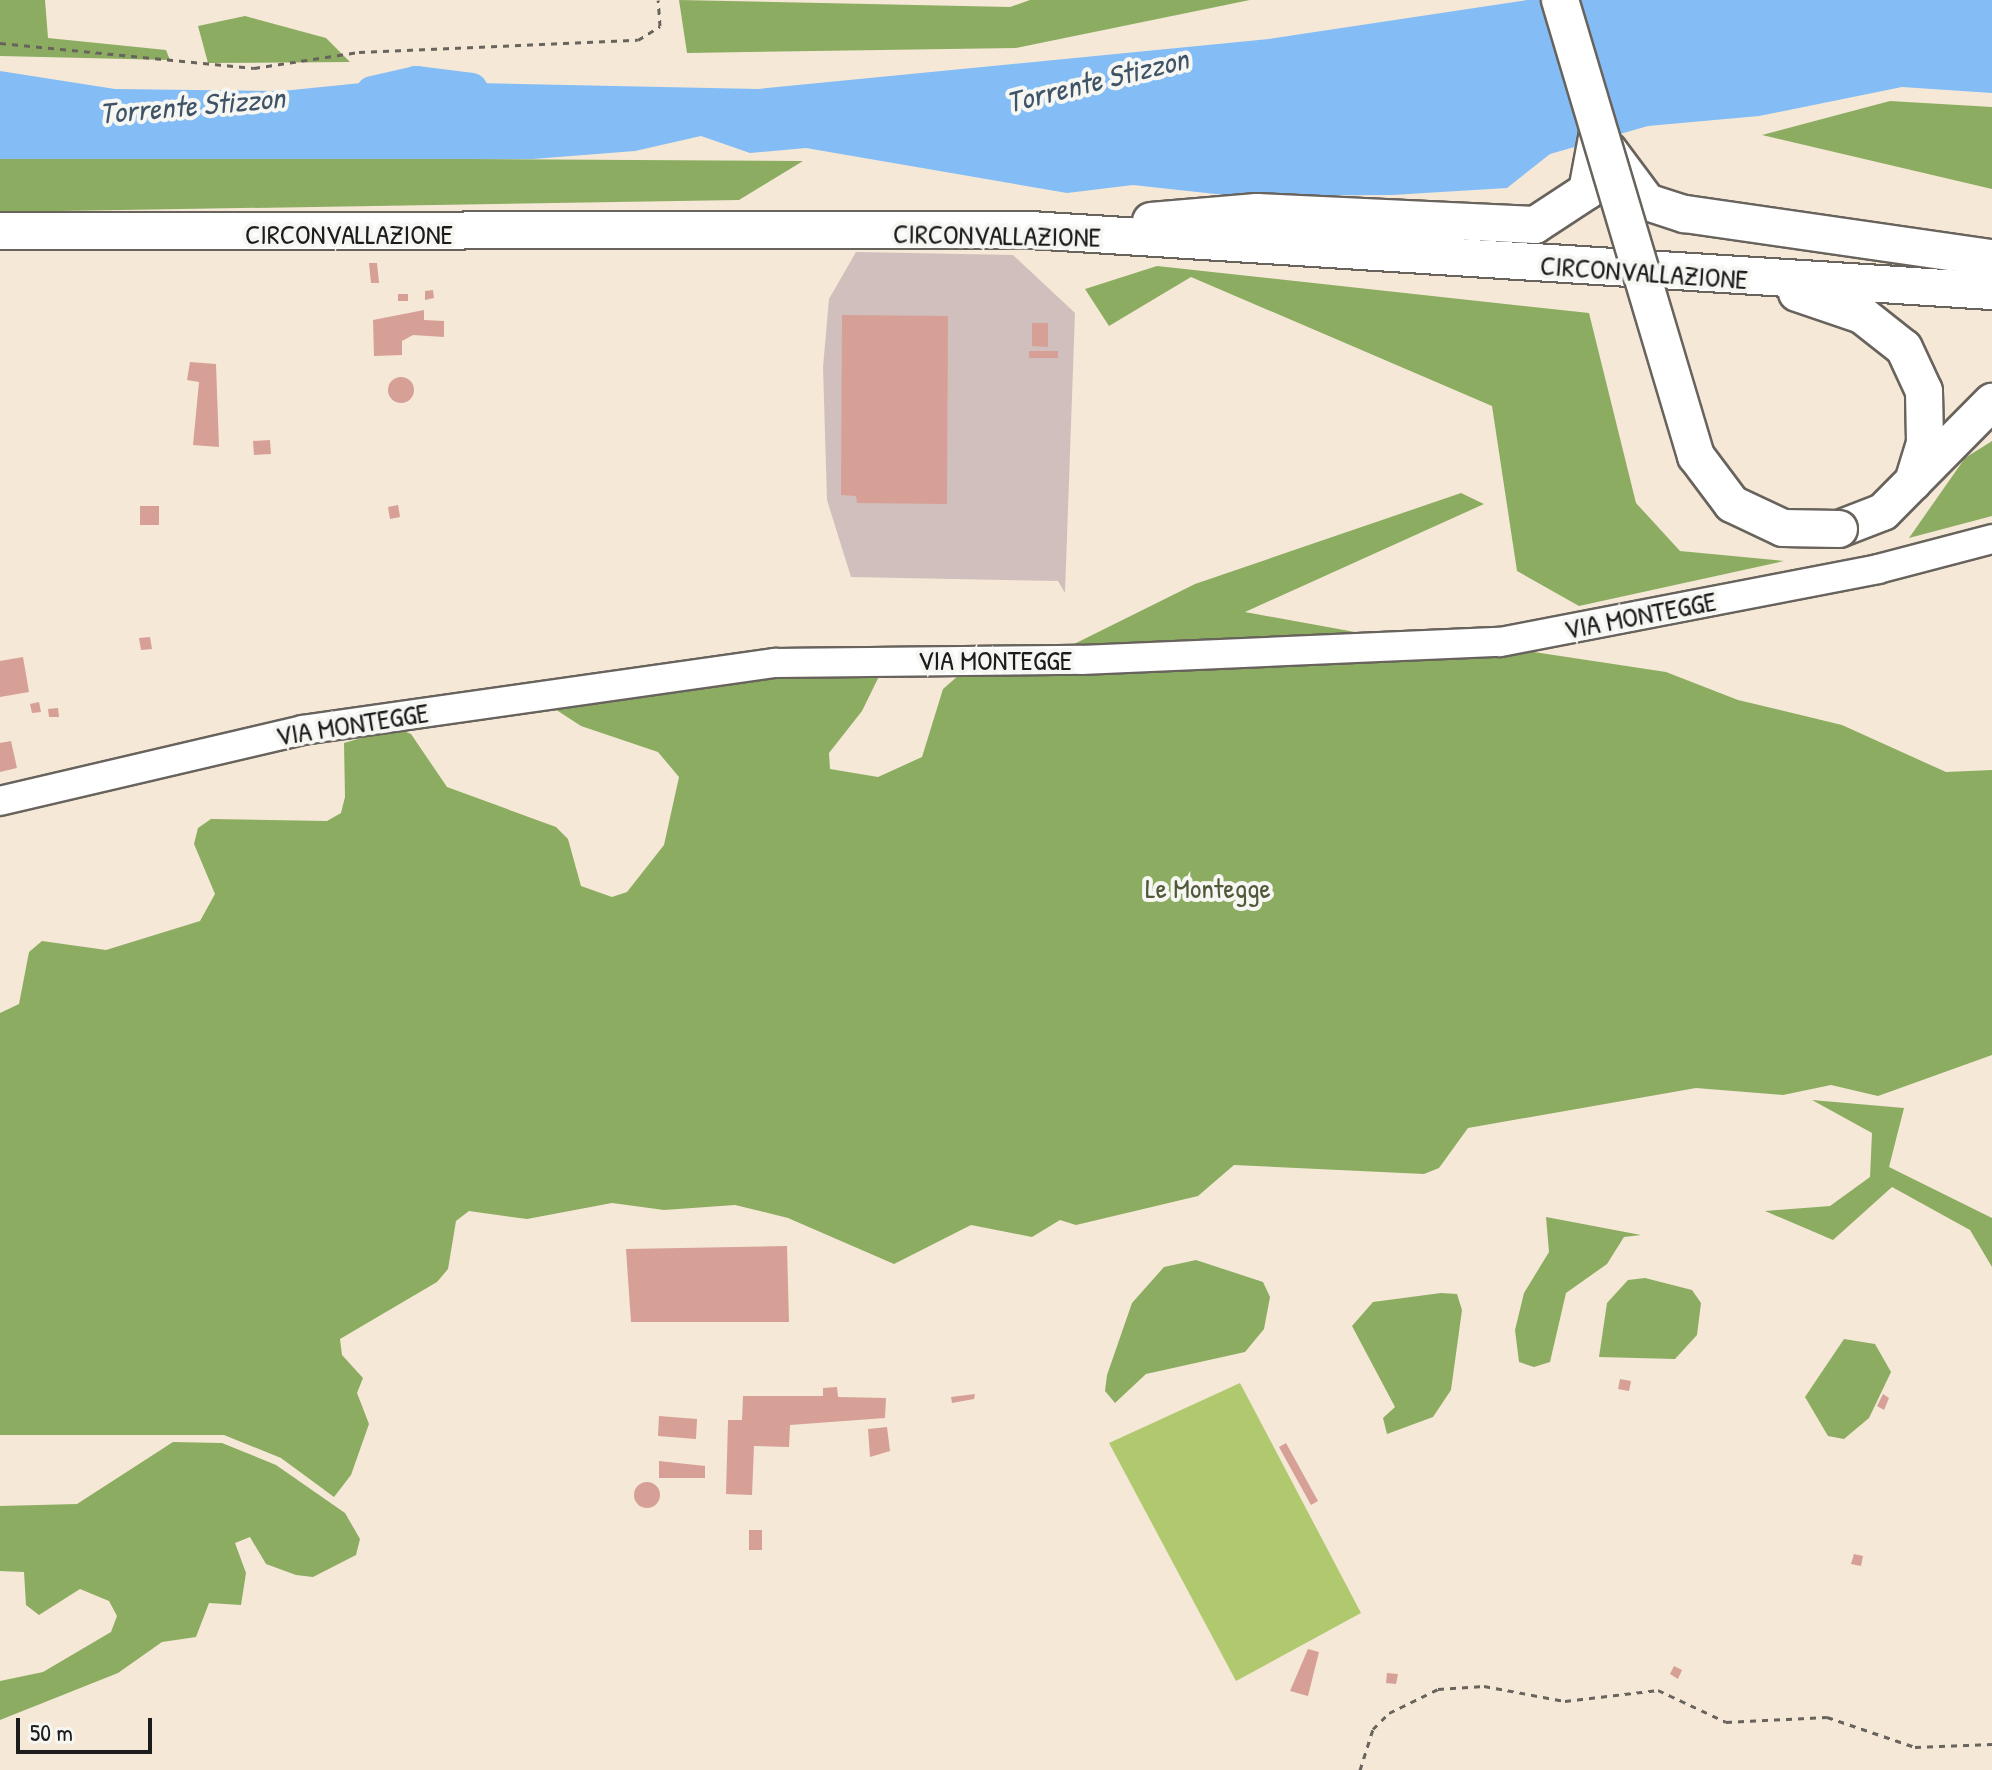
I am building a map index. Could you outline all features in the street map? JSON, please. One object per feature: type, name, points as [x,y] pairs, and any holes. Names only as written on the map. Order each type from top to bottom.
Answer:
[{"type":"highway","points":[[1560,0],[1696,456],[1732,504],[1783,528],[1839,529],[1883,512],[1992,402]]},
{"type":"highway","points":[[1030,230],[1257,212],[1516,228],[1552,219],[1594,178],[1598,132]]},
{"type":"highway","points":[[1598,132],[1647,202],[1858,239],[1992,258]]},
{"type":"highway","name":"CIRCONVALLAZIONE","points":[[0,231],[1030,230],[1745,279],[1992,291]]},
{"type":"highway","points":[[1745,279],[1862,315],[1904,348],[1924,391],[1925,443],[1913,482]]},
{"type":"street","name":"VIA MONTEGGE","points":[[0,801],[303,730],[775,663],[1081,660],[1500,642],[1878,569],[1992,539]]},
{"type":"path","points":[[0,43],[254,68],[359,52],[638,40],[660,26],[658,0]]},
{"type":"path","points":[[1360,1770],[1373,1729],[1389,1713],[1438,1689],[1484,1686],[1565,1701],[1658,1690],[1726,1722],[1827,1717],[1915,1747],[1992,1744]]},
{"type":"shaded area","points":[[856,252],[1013,255],[1075,313],[1065,593],[1058,581],[851,577],[827,500],[823,367],[829,299]]},
{"type":"green space","points":[[0,0],[45,0],[48,38],[166,50],[170,60],[0,56]]},
{"type":"green space","points":[[679,0],[1010,7],[1030,0],[1250,0],[1016,48],[687,53]]},
{"type":"green space","points":[[245,16],[326,38],[350,62],[208,63],[198,26]]},
{"type":"green space","points":[[1890,101],[1992,107],[1992,189],[1762,135]]},
{"type":"green space","points":[[0,156],[803,161],[739,200],[0,212]]},
{"type":"green space","points":[[1157,266],[1589,313],[1636,503],[1680,551],[1784,561],[1579,606],[1517,571],[1492,406],[1191,277],[1109,326],[1085,289]]},
{"type":"green space","points":[[1992,441],[1992,516],[1909,538],[1965,458]]},
{"type":"green space","name":"Le Montegge","points":[[1461,493],[1484,504],[1245,612],[1448,649],[1521,650],[1666,672],[1738,700],[1842,725],[1946,772],[1992,770],[1992,1055],[1878,1096],[1831,1085],[1783,1095],[1696,1088],[1468,1128],[1439,1168],[1424,1174],[1234,1165],[1198,1196],[1076,1225],[1060,1220],[1032,1237],[971,1225],[894,1264],[788,1218],[735,1205],[664,1210],[612,1203],[527,1219],[469,1211],[456,1221],[448,1269],[437,1282],[340,1339],[342,1355],[363,1378],[357,1393],[369,1424],[351,1475],[334,1497],[281,1458],[224,1435],[0,1435],[0,1013],[19,1004],[29,952],[42,941],[106,950],[200,921],[215,894],[194,844],[198,828],[211,819],[327,821],[341,813],[345,797],[344,743],[396,728],[411,734],[447,787],[556,827],[568,839],[581,886],[612,897],[627,892],[664,845],[679,777],[658,752],[581,726],[538,698],[888,658],[862,711],[829,753],[830,769],[878,777],[922,757],[943,689],[982,655],[1058,652],[1195,584]]},
{"type":"green space","points":[[1812,1100],[1904,1108],[1889,1167],[1992,1218],[1992,1267],[1970,1230],[1892,1187],[1833,1240],[1765,1211],[1830,1206],[1870,1177],[1872,1133]]},
{"type":"green space","points":[[1546,1217],[1641,1235],[1624,1237],[1607,1264],[1566,1293],[1550,1362],[1534,1367],[1519,1362],[1515,1330],[1524,1293],[1549,1252]]},
{"type":"green space","points":[[1196,1260],[1263,1282],[1270,1297],[1264,1329],[1245,1352],[1146,1374],[1115,1403],[1105,1391],[1107,1375],[1132,1303],[1164,1267]]},
{"type":"green space","points":[[1645,1278],[1692,1290],[1701,1303],[1697,1335],[1675,1359],[1599,1357],[1607,1303],[1628,1280]]},
{"type":"green space","points":[[1441,1293],[1457,1294],[1462,1310],[1451,1390],[1433,1417],[1387,1434],[1383,1418],[1395,1407],[1352,1326],[1373,1302]]},
{"type":"green space","points":[[1844,1339],[1875,1344],[1891,1372],[1869,1418],[1844,1439],[1828,1436],[1805,1397]]},
{"type":"green space","points":[[1240,1383],[1361,1613],[1236,1681],[1109,1443]]},
{"type":"green space","points":[[173,1442],[222,1443],[276,1465],[345,1513],[360,1539],[356,1555],[313,1577],[296,1575],[266,1564],[250,1537],[235,1543],[246,1573],[241,1605],[209,1603],[196,1637],[162,1642],[118,1673],[0,1720],[0,1681],[43,1672],[111,1632],[117,1616],[109,1601],[80,1589],[39,1615],[26,1605],[24,1572],[0,1571],[0,1506],[77,1504]]},
{"type":"water","points":[[1527,0],[1992,0],[1992,93],[1902,87],[1759,116],[1648,126],[1550,154],[1507,188],[1392,195],[1234,196],[1133,185],[1067,193],[806,148],[750,153],[701,136],[635,151],[533,159],[0,159],[0,71],[115,89],[282,91],[381,81],[758,89],[1269,39]]},
{"type":"building","points":[[369,263],[377,263],[379,283],[371,283]]},
{"type":"building","points":[[433,290],[434,298],[425,300],[425,291]]},
{"type":"building","points":[[398,294],[408,294],[408,301],[398,301]]},
{"type":"building","points":[[424,310],[424,320],[444,321],[444,337],[413,335],[402,341],[402,355],[374,356],[373,320]]},
{"type":"building","points":[[842,315],[948,316],[947,504],[857,503],[856,496],[841,495]]},
{"type":"building","points":[[1032,323],[1048,323],[1048,347],[1032,346]]},
{"type":"building","points":[[1029,351],[1058,351],[1058,358],[1029,358]]},
{"type":"building","points":[[190,362],[216,364],[219,447],[193,445],[199,382],[187,380]]},
{"type":"building","points":[[401,377],[410,381],[414,390],[410,399],[401,403],[392,399],[388,390],[392,381]]},
{"type":"building","points":[[270,440],[271,454],[254,455],[253,441]]},
{"type":"building","points":[[398,505],[400,517],[390,519],[388,507]]},
{"type":"building","points":[[140,506],[159,506],[159,525],[140,525]]},
{"type":"building","points":[[150,637],[152,649],[141,650],[139,638]]},
{"type":"building","points":[[23,657],[29,692],[0,697],[0,661]]},
{"type":"building","points":[[39,702],[41,712],[32,713],[30,704]]},
{"type":"building","points":[[58,708],[59,717],[49,717],[48,709]]},
{"type":"building","points":[[11,741],[17,768],[0,772],[0,743]]},
{"type":"building","points":[[787,1246],[789,1322],[631,1322],[626,1249]]},
{"type":"building","points":[[1620,1379],[1631,1381],[1629,1391],[1618,1389]]},
{"type":"building","points":[[837,1387],[838,1397],[886,1398],[885,1418],[790,1425],[789,1447],[754,1446],[752,1495],[726,1494],[728,1420],[742,1420],[743,1396],[823,1396],[823,1388]]},
{"type":"building","points":[[975,1394],[974,1399],[952,1403],[951,1397]]},
{"type":"building","points":[[1883,1394],[1889,1398],[1884,1410],[1877,1406]]},
{"type":"building","points":[[659,1416],[697,1419],[696,1439],[658,1436]]},
{"type":"building","points":[[887,1427],[890,1451],[870,1457],[868,1429]]},
{"type":"building","points":[[1286,1443],[1318,1501],[1311,1505],[1279,1447]]},
{"type":"building","points":[[659,1461],[705,1466],[705,1478],[659,1478]]},
{"type":"building","points":[[647,1482],[656,1486],[660,1495],[656,1504],[647,1508],[638,1504],[634,1495],[638,1486]]},
{"type":"building","points":[[749,1530],[762,1530],[762,1550],[749,1550]]},
{"type":"building","points":[[1854,1554],[1863,1556],[1861,1566],[1851,1564]]},
{"type":"building","points":[[1308,1649],[1319,1652],[1308,1696],[1290,1691]]},
{"type":"building","points":[[1674,1666],[1682,1670],[1678,1679],[1670,1674]]},
{"type":"building","points":[[1387,1673],[1398,1674],[1396,1684],[1386,1683]]},
{"type":"waterway","name":"Torrente Stizzon","points":[[372,92],[416,82],[472,89]]}]
